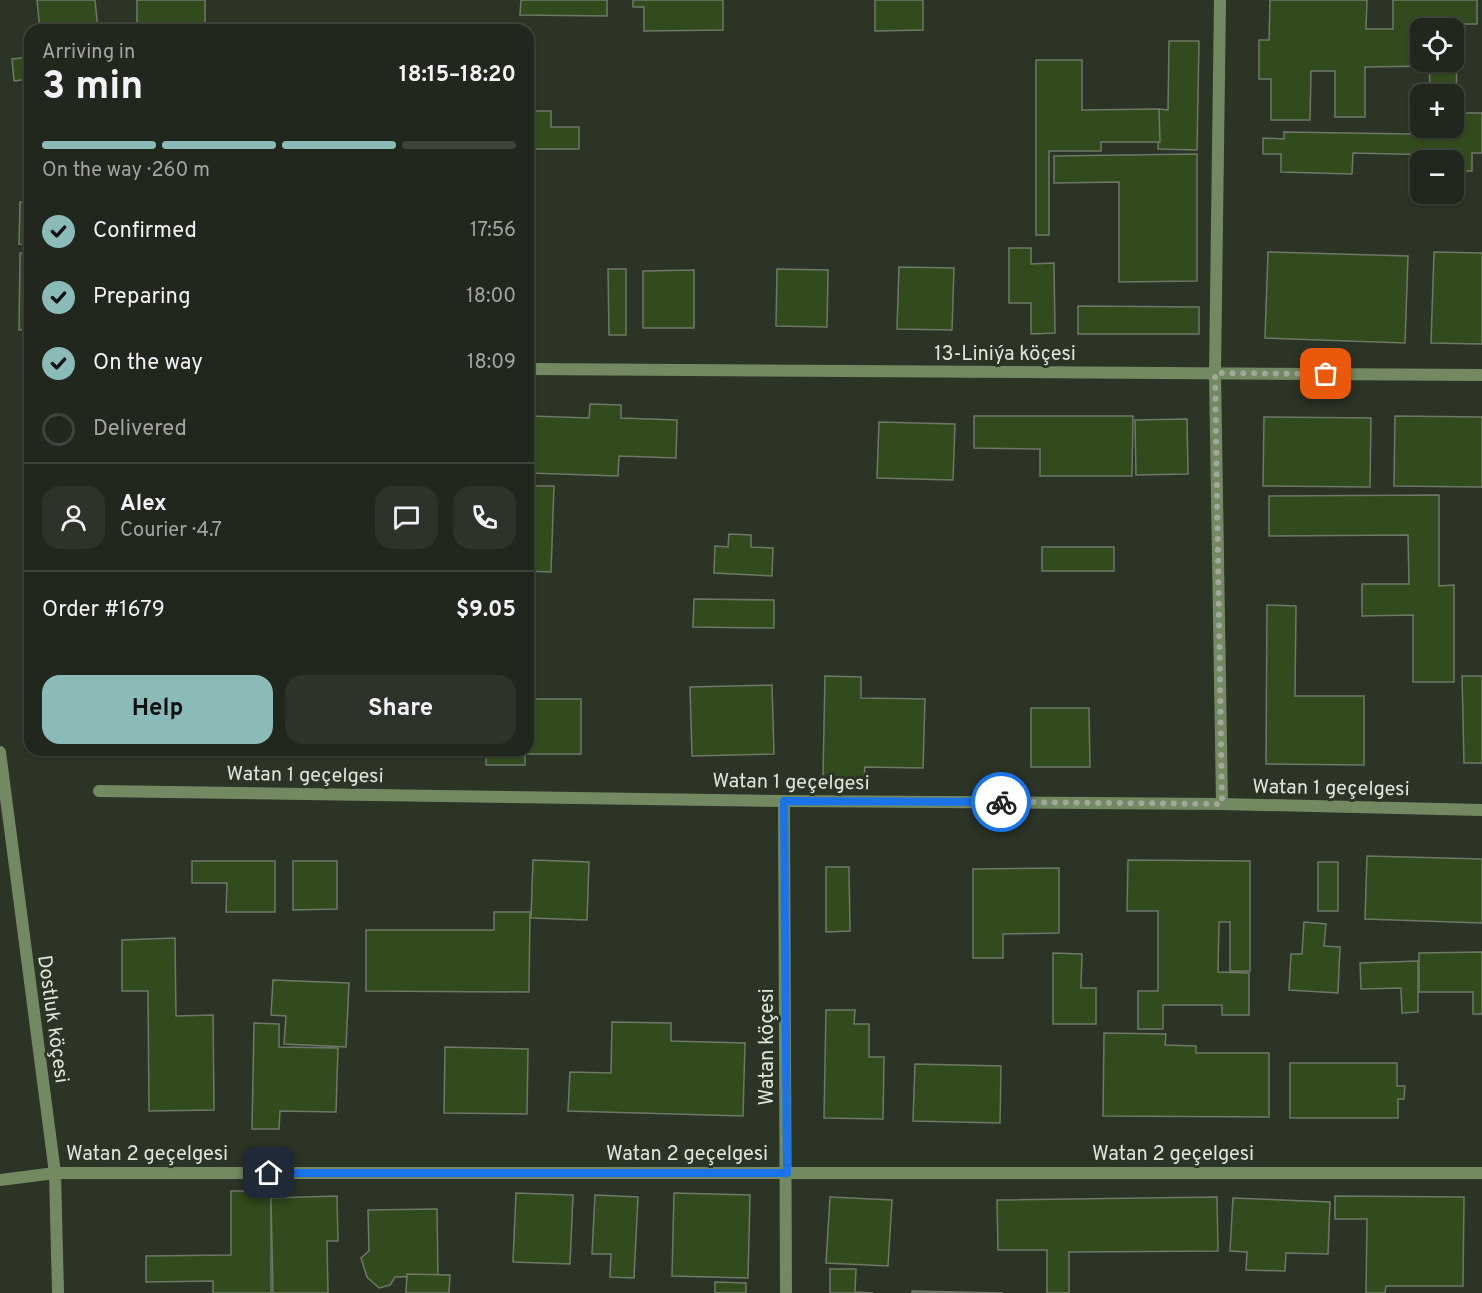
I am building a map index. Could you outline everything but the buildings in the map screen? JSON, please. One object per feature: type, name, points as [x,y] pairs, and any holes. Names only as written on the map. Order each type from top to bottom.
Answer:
[{"type":"street","points":[[1220,0],[1215,373],[1222,804]]},
{"type":"street","name":"13-Liniýa köçesi","points":[[534,369],[1482,375]]},
{"type":"street","name":"Dostluk köçesi","points":[[0,752],[55,1173],[58,1293]]},
{"type":"street","name":"Watan 1 geçelgesi","points":[[99,791],[784,801],[1222,804],[1482,810]]},
{"type":"street","name":"Watan köçesi","points":[[784,801],[786,1293]]},
{"type":"street","name":"Watan 2 geçelgesi","points":[[0,1180],[55,1173],[1482,1173]]},
{"type":"way so far","points":[[1001,802],[1222,804],[1215,373],[1326,374]]},
{"type":"route","points":[[269,1173],[787,1173],[784,801],[1001,802]]}]
